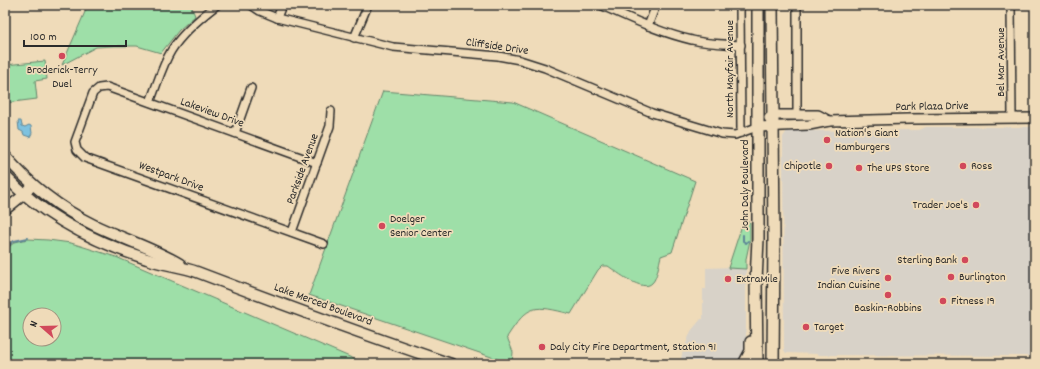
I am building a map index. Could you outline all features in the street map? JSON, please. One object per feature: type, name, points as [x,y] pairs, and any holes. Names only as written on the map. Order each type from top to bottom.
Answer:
[{"type":"main road","name":"John Daly Boulevard","points":[[757,364],[758,5]]},
{"type":"main road","points":[[773,364],[774,7]]},
{"type":"main road","name":"Lake Merced Boulevard","points":[[5,156],[33,185],[56,204],[82,219],[158,251],[188,269]]},
{"type":"main road","name":"Lake Merced Boulevard","points":[[5,176],[24,195],[58,220],[91,238],[146,259],[188,269],[340,326],[451,364]]},
{"type":"main road","points":[[744,364],[751,352],[751,293],[752,285],[757,274]]},
{"type":"street","points":[[150,102],[166,60],[176,44],[190,29],[217,5]]},
{"type":"street","name":"Cliffside Drive","points":[[251,5],[260,11],[277,18],[393,47],[498,56],[520,60],[545,68],[636,107],[667,118],[722,134],[735,135],[757,127]]},
{"type":"street","points":[[277,18],[282,5]]},
{"type":"street","points":[[354,38],[368,5]]},
{"type":"street","points":[[600,5],[648,26],[693,41],[713,44],[741,45]]},
{"type":"street","points":[[648,26],[656,5]]},
{"type":"street","name":"North Mayfair Avenue","points":[[740,5],[741,133]]},
{"type":"street","points":[[797,5],[798,115]]},
{"type":"street","name":"Bel Mar Avenue","points":[[1011,5],[1012,118]]},
{"type":"street","name":"Lakeview Drive","points":[[99,88],[111,88],[317,163]]},
{"type":"street","name":"Westpark Drive","points":[[99,88],[91,97],[76,138],[75,146],[82,156],[324,244]]},
{"type":"street","points":[[235,133],[251,88]]},
{"type":"street","name":"Parkside Avenue","points":[[292,232],[330,126],[331,111]]},
{"type":"street","name":"Park Plaza Drive","points":[[757,127],[773,120],[798,115],[818,115],[829,120]]},
{"type":"street","name":"Park Plaza Drive","points":[[773,120],[810,125],[829,120],[1035,118]]},
{"type":"street","points":[[5,210],[24,195],[33,185]]},
{"type":"shaded area","points":[[926,127],[1035,127],[1035,356],[820,355],[786,353],[784,350],[783,137],[787,131],[919,130]]},
{"type":"shaded area","points":[[735,267],[746,269],[745,352],[736,364],[680,364],[682,354],[691,331],[701,319],[703,319],[703,289],[706,289],[706,268]]},
{"type":"green space","points":[[88,5],[191,5],[195,16],[179,30],[161,53],[137,46],[96,47],[62,65]]},
{"type":"green space","points":[[45,61],[47,79],[35,81],[37,99],[5,103],[5,65]]},
{"type":"green space","points":[[383,91],[513,102],[695,181],[672,252],[661,256],[654,281],[648,285],[636,284],[608,266],[602,266],[571,314],[540,308],[527,312],[521,318],[507,337],[513,352],[512,364],[309,295]]},
{"type":"green space","points":[[744,219],[750,223],[750,240],[746,259],[746,269],[728,268]]},
{"type":"green space","points":[[28,239],[48,240],[71,243],[116,257],[366,364],[5,364],[5,250],[15,242]]},
{"type":"water","points":[[18,121],[21,121],[22,126],[31,126],[32,133],[30,137],[24,135],[23,132],[19,130]]},
{"type":"waterway","points":[[743,235],[743,241],[746,243],[748,241]]},
{"type":"waterway","points":[[5,248],[14,241],[28,238]]},
{"type":"place","name":"Broderick-Terry Duel","points":[[62,56]]},
{"type":"place","name":"Nation's Giant Hamburgers","points":[[827,140]]},
{"type":"place","name":"Chipotle","points":[[829,166]]},
{"type":"place","name":"Ross","points":[[963,166]]},
{"type":"place","name":"The UPS Store","points":[[859,168]]},
{"type":"place","name":"Trader Joe's","points":[[976,205]]},
{"type":"place","name":"Doelger Senior Center","points":[[382,226]]},
{"type":"place","name":"Sterling Bank","points":[[965,260]]},
{"type":"place","name":"Burlington","points":[[951,277]]},
{"type":"place","name":"Five Rivers Indian Cuisine","points":[[888,278]]},
{"type":"place","name":"ExtraMile","points":[[728,279]]},
{"type":"place","name":"Baskin-Robbins","points":[[888,295]]},
{"type":"place","name":"Fitness 19","points":[[943,301]]},
{"type":"place","name":"Target","points":[[806,327]]},
{"type":"place","name":"Daly City Fire Department, Station 91","points":[[542,347]]}]
